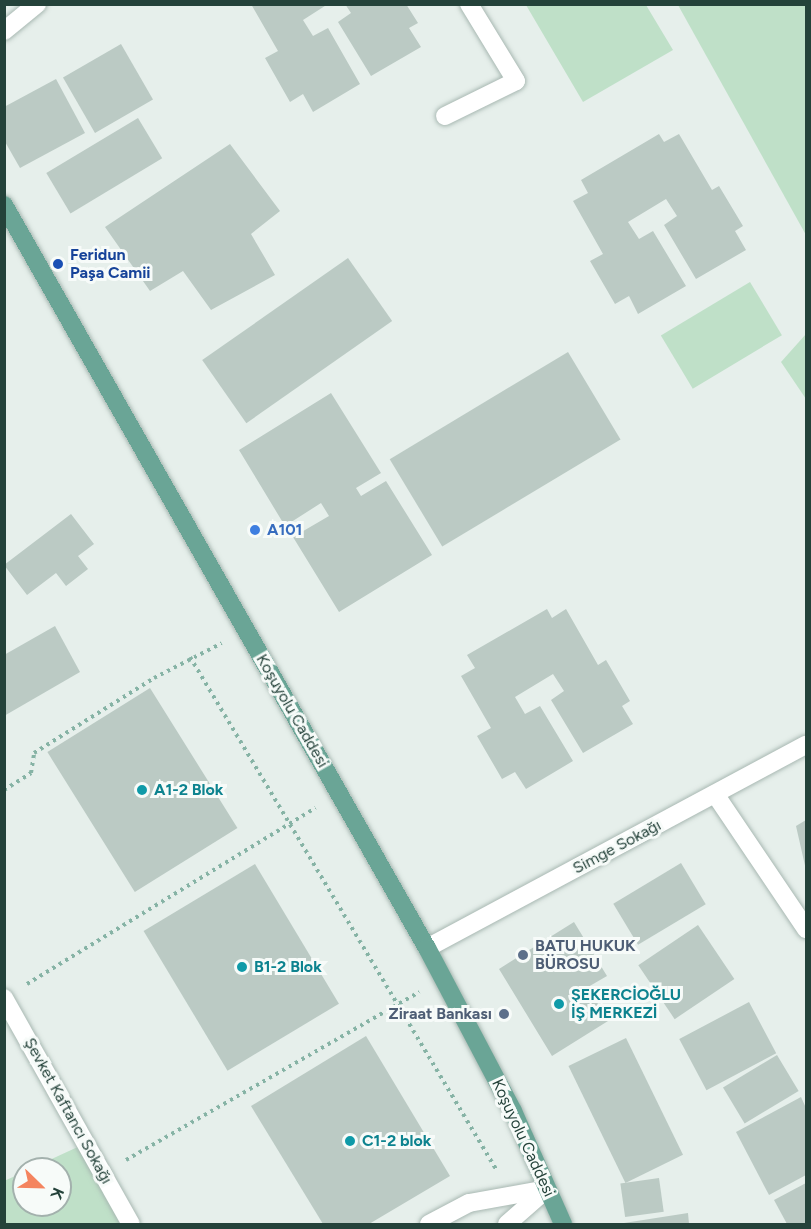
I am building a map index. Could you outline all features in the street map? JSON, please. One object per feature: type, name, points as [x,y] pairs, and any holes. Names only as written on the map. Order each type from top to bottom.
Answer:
[{"type":"main road","name":"Koşuyolu Caddesi","points":[[4,206],[427,948],[563,1224]]},
{"type":"street","points":[[4,31],[37,4]]},
{"type":"street","points":[[445,116],[516,81],[470,4]]},
{"type":"street","name":"Simge Sokağı","points":[[427,948],[807,745]]},
{"type":"street","points":[[715,794],[807,930]]},
{"type":"street","name":"Şevket Kaftancı Sokağı","points":[[10,994],[131,1224]]},
{"type":"street","points":[[429,1224],[469,1203],[547,1189]]},
{"type":"street","points":[[507,1224],[547,1189]]},
{"type":"path","points":[[4,790],[31,773],[34,753],[190,657],[247,632]]},
{"type":"path","points":[[190,657],[512,1196]]},
{"type":"path","points":[[10,994],[339,794]]},
{"type":"path","points":[[103,1173],[443,978]]},
{"type":"green space","points":[[526,5],[646,5],[673,50],[583,102]]},
{"type":"green space","points":[[678,5],[806,5],[806,235]]},
{"type":"green space","points":[[750,282],[782,335],[693,389],[661,336]]},
{"type":"green space","points":[[806,334],[806,399],[781,362]]},
{"type":"green space","points":[[82,1145],[120,1224],[5,1224],[4,1181],[12,1177],[12,1217],[72,1217],[72,1157],[56,1157]]},
{"type":"building","points":[[251,4],[328,4],[303,20],[313,36],[328,28],[360,84],[313,112],[303,94],[290,102],[265,58],[278,51]]},
{"type":"building","points":[[345,4],[406,4],[418,23],[409,28],[421,47],[371,76],[338,22],[351,13]]},
{"type":"building","points":[[121,44],[153,99],[95,133],[63,78]]},
{"type":"building","points":[[56,79],[85,133],[20,168],[4,140],[4,107]]},
{"type":"building","points":[[138,118],[162,158],[70,213],[46,173]]},
{"type":"building","points":[[659,134],[664,142],[679,134],[712,190],[719,186],[743,226],[735,231],[746,250],[696,279],[664,225],[677,216],[666,199],[628,222],[639,239],[653,231],[686,286],[638,314],[629,296],[615,304],[590,261],[603,254],[573,201],[588,193],[581,180]]},
{"type":"building","points":[[230,144],[280,211],[251,234],[275,275],[211,310],[183,271],[150,291],[105,227]]},
{"type":"building","points":[[348,258],[392,321],[246,423],[202,360]]},
{"type":"building","points":[[568,352],[621,439],[442,547],[390,459]]},
{"type":"building","points":[[331,393],[381,473],[356,488],[361,496],[386,481],[432,555],[339,612],[293,537],[329,516],[321,503],[285,526],[239,450]]},
{"type":"building","points":[[71,514],[94,544],[78,556],[88,569],[66,586],[56,573],[27,595],[4,565]]},
{"type":"building","points":[[547,609],[552,618],[566,609],[598,665],[606,660],[630,701],[622,706],[633,724],[583,753],[551,700],[564,691],[553,674],[515,697],[525,714],[540,706],[573,761],[526,789],[515,772],[502,779],[477,736],[491,728],[461,676],[475,668],[467,655]]},
{"type":"building","points":[[55,626],[80,672],[4,716],[4,655]]},
{"type":"building","name":"A1-2 Blok","points":[[150,688],[237,828],[135,892],[47,752]]},
{"type":"building","points":[[806,820],[806,870],[796,826]]},
{"type":"building","points":[[681,863],[706,904],[638,945],[613,904]]},
{"type":"building","name":"B1-2 Blok","points":[[255,864],[339,1004],[228,1071],[144,931]]},
{"type":"building","name":"ŞEKERCİOĞLU İŞ MERKEZİ","points":[[574,922],[607,976],[588,987],[608,1021],[552,1056],[499,969]]},
{"type":"building","points":[[698,925],[734,979],[675,1019],[638,965]]},
{"type":"building","points":[[749,1002],[776,1053],[706,1090],[679,1039]]},
{"type":"building","name":"C1-2 blok","points":[[366,1036],[450,1176],[369,1224],[323,1224],[251,1106]]},
{"type":"building","points":[[626,1038],[683,1155],[625,1183],[568,1066]]},
{"type":"building","points":[[777,1055],[799,1091],[745,1123],[723,1087]]},
{"type":"building","points":[[801,1097],[806,1108],[806,1175],[769,1195],[736,1132]]},
{"type":"building","points":[[659,1178],[664,1212],[625,1217],[620,1183]]},
{"type":"building","points":[[806,1183],[806,1224],[787,1224],[774,1200]]},
{"type":"building","points":[[688,1213],[689,1224],[624,1224],[624,1223]]},
{"type":"place","name":"Feridun Paşa Camii","points":[[58,264]]},
{"type":"place","name":"A101","points":[[255,530]]},
{"type":"place","name":"A1-2 Blok","points":[[142,790]]},
{"type":"place","name":"BATU HUKUK BÜROSU","points":[[523,955]]},
{"type":"place","name":"B1-2 Blok","points":[[242,967]]},
{"type":"place","name":"ŞEKERCİOĞLU İŞ MERKEZİ","points":[[559,1004]]},
{"type":"place","name":"Ziraat Bankası","points":[[504,1014]]},
{"type":"place","name":"C1-2 blok","points":[[350,1141]]}]
